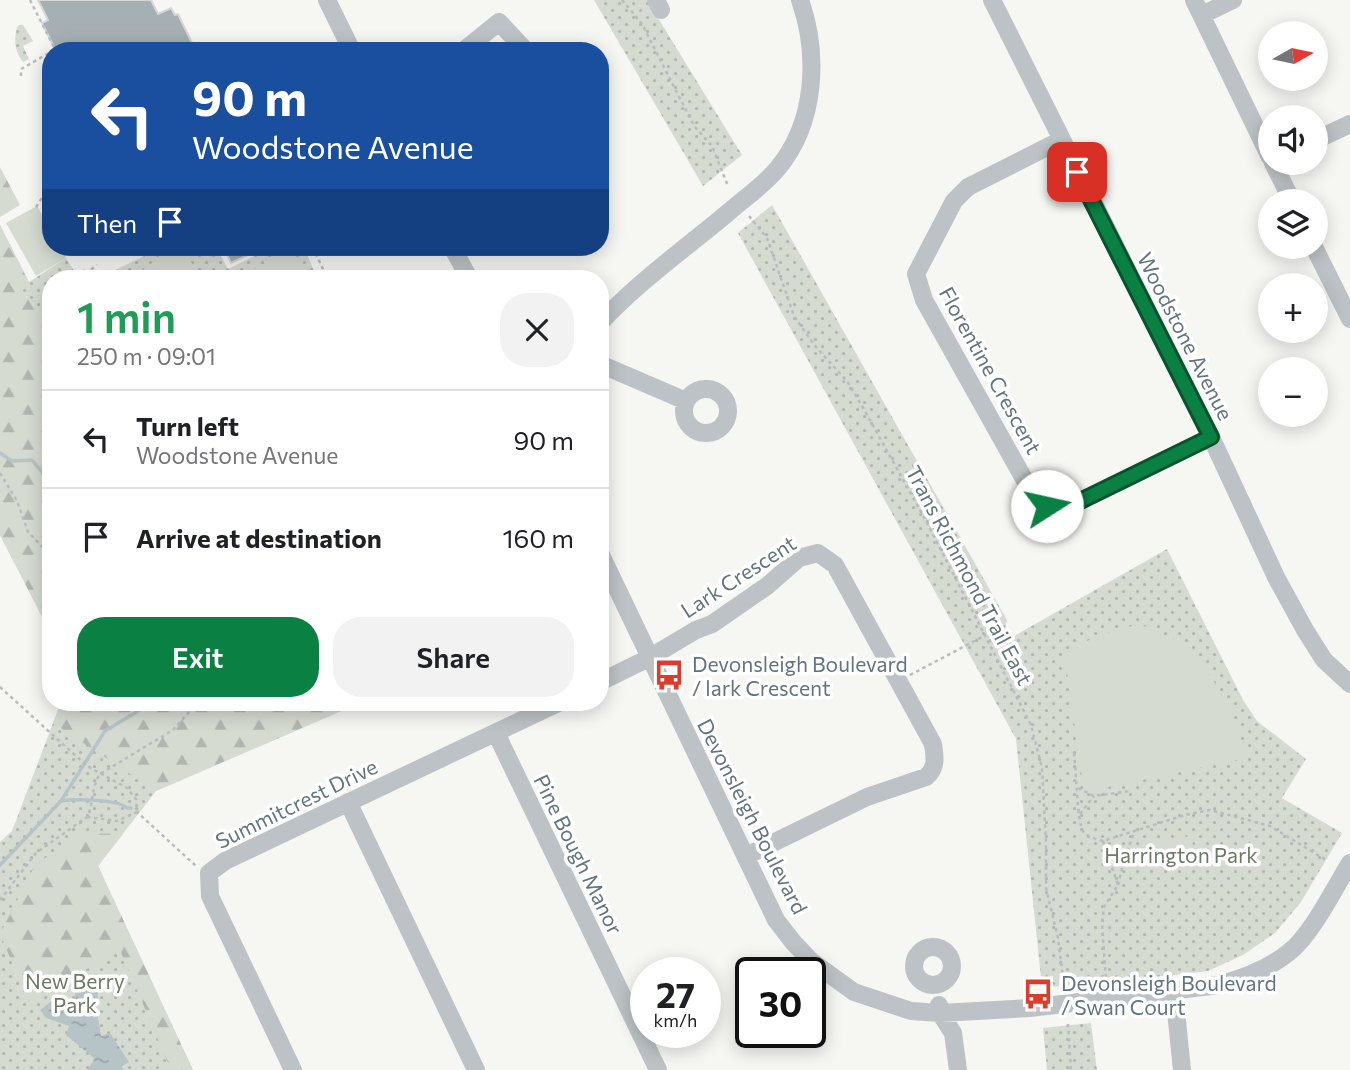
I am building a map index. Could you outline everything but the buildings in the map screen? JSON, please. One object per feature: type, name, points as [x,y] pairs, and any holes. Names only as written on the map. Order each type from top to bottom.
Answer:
[{"type":"street","points":[[327,0],[348,42]]},
{"type":"street","points":[[609,314],[623,299],[751,195],[778,167],[795,140],[805,114],[811,84],[812,55],[808,21],[800,0]]},
{"type":"street","name":"Woodstone Avenue","points":[[992,0],[1211,437],[1276,576],[1324,660],[1350,684]]},
{"type":"street","points":[[1233,0],[1198,8],[1258,132]]},
{"type":"street","points":[[474,42],[499,22],[518,42]]},
{"type":"street","points":[[1328,134],[1350,124]]},
{"type":"street","name":"Florentine Crescent","points":[[1061,140],[968,187],[954,201],[916,274],[923,300],[1028,486],[1038,500],[1047,506],[1060,508],[1072,505],[1211,437]]},
{"type":"street","points":[[1321,259],[1347,307]]},
{"type":"street","points":[[609,368],[686,401]]},
{"type":"street","name":"Lark Crescent","points":[[649,658],[696,630],[725,617],[799,558],[818,554],[835,565],[933,744],[936,761],[932,773],[926,777],[889,788],[746,856]]},
{"type":"street","name":"Devonsleigh Boulevard","points":[[609,573],[776,920],[811,961],[854,992],[911,1011],[940,1013],[1030,1008],[1219,985],[1245,978],[1290,953],[1307,933],[1350,863]]},
{"type":"street","points":[[609,678],[649,658]]},
{"type":"street","name":"Summitcrest Drive","points":[[293,1070],[210,896],[209,873],[225,861],[541,711]]},
{"type":"street","name":"Pine Bough Manor","points":[[496,733],[658,1070]]},
{"type":"street","points":[[348,802],[476,1070]]},
{"type":"street","points":[[937,986],[940,1013],[953,1032],[958,1070]]},
{"type":"street","points":[[1174,992],[1182,1070]]},
{"type":"path","points":[[30,0],[50,42]]},
{"type":"path","points":[[622,0],[642,24],[694,126],[712,146],[728,186]]},
{"type":"path","points":[[21,76],[21,69],[42,58]]},
{"type":"path","points":[[36,207],[42,198]]},
{"type":"path","name":"Trans Richmond Trail East","points":[[749,216],[767,238],[794,316],[815,346],[847,381],[862,406],[925,519],[1031,724],[1042,768],[1046,843],[1045,888],[1058,938],[1064,985]]},
{"type":"path","points":[[90,270],[97,265]]},
{"type":"path","points":[[0,473],[17,501],[28,532],[42,547]]},
{"type":"path","points":[[898,682],[984,636]]},
{"type":"path","points":[[0,687],[87,766],[127,788],[136,799],[137,812],[209,878]]},
{"type":"path","points":[[0,900],[5,890],[36,853],[87,817],[91,809],[93,789],[100,774],[173,730],[190,711]]},
{"type":"path","points":[[1074,753],[1083,831],[1091,838],[1103,841],[1185,815],[1210,810],[1270,826],[1326,860]]},
{"type":"path","points":[[1078,788],[1094,796],[1131,791]]},
{"type":"path","points":[[1080,814],[1094,796]]},
{"type":"path","points":[[87,817],[117,821],[137,812]]},
{"type":"path","points":[[1106,980],[1102,923],[1104,907],[1118,885],[1135,831]]},
{"type":"path","points":[[1103,841],[1118,885]]},
{"type":"path","points":[[1068,1024],[1071,1070]]},
{"type":"green space","points":[[594,0],[647,0],[742,155],[703,186]]},
{"type":"green space","points":[[19,25],[23,25],[33,41],[23,46],[29,59],[23,62],[15,45]]},
{"type":"green space","points":[[0,167],[20,205],[0,217]]},
{"type":"green space","name":"Harrington Park","points":[[772,205],[1007,620],[1002,643],[1167,549],[1243,700],[1257,721],[1306,759],[1282,798],[1342,833],[1301,902],[1275,933],[1243,955],[1208,971],[1083,986],[1042,987],[1016,739],[738,233]]},
{"type":"green space","points":[[37,206],[42,215],[42,256],[66,258],[36,276],[6,223]]},
{"type":"green space","points":[[0,225],[29,282],[42,274],[42,315],[22,291],[42,528],[42,617],[0,535]]},
{"type":"green space","points":[[0,225],[29,282],[22,291],[42,315],[42,617],[0,535]]},
{"type":"green space","points":[[144,256],[221,256],[228,269],[255,256],[308,256],[314,270],[115,270]]},
{"type":"green space","points":[[162,256],[187,256],[197,270],[142,270]]},
{"type":"green space","points":[[281,256],[294,256],[301,270],[252,270]]},
{"type":"green space","points":[[66,258],[74,270],[48,270]]},
{"type":"green space","points":[[1139,624],[1188,646],[1227,700],[1247,758],[1084,792],[1064,651],[1103,634]]},
{"type":"green space","name":"New Berry Park","points":[[58,711],[341,711],[156,791],[98,866],[193,1070],[0,1070],[0,842],[12,831]]},
{"type":"green space","points":[[58,711],[341,711],[156,791],[53,723]]},
{"type":"green space","points":[[81,833],[123,834],[98,866],[193,1070],[171,1070],[120,950],[29,1002],[0,934],[35,865]]},
{"type":"green space","points":[[1192,836],[1194,866],[1149,870],[1146,841]]},
{"type":"green space","points":[[1091,1023],[1097,1070],[1047,1070],[1043,1028]]},
{"type":"water","points":[[98,990],[97,1011],[101,1036],[110,1033],[129,1062],[122,1066],[123,1070],[87,1070],[95,1059],[66,1035],[69,1026],[46,1018],[40,1010],[54,999],[77,1003],[74,991]]},
{"type":"waterway","points":[[0,453],[12,461],[32,460],[42,472]]},
{"type":"waterway","points":[[0,865],[61,801],[105,731],[138,711]]},
{"type":"waterway","points":[[61,801],[106,801],[131,808]]},
{"type":"place","name":"Devonsleigh Boulevard / lark Crescent","points":[[669,675]]},
{"type":"place","name":"Devonsleigh Boulevard / Swan Court","points":[[1038,994]]},
{"type":"route","points":[[1047,506],[1060,508],[1072,505],[1211,437],[1077,172]]}]
